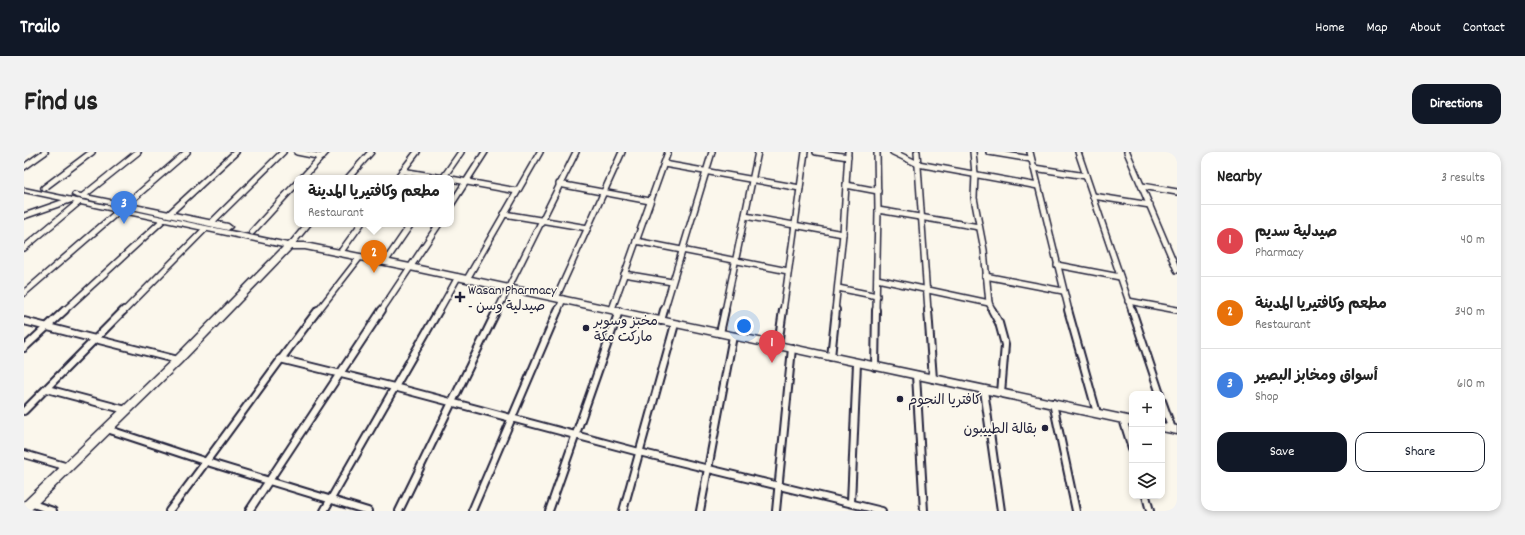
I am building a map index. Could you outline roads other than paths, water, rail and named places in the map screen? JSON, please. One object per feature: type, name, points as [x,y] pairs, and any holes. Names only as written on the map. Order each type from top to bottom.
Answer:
[{"type":"main road","points":[[24,184],[122,208],[507,287],[1128,420]]},
{"type":"main road","points":[[24,190],[70,200],[81,199]]},
{"type":"main road","points":[[208,226],[252,232],[292,243]]},
{"type":"main road","points":[[27,506],[178,360],[292,243]]},
{"type":"street","points":[[24,167],[45,152]]},
{"type":"street","points":[[44,188],[92,152]]},
{"type":"street","points":[[24,248],[138,152]]},
{"type":"street","points":[[24,293],[187,152]]},
{"type":"street","points":[[24,348],[236,152]]},
{"type":"street","points":[[24,411],[283,152]]},
{"type":"street","points":[[297,152],[322,157]]},
{"type":"street","points":[[307,175],[326,152]]},
{"type":"street","points":[[351,175],[370,152]]},
{"type":"street","points":[[399,175],[417,152]]},
{"type":"street","points":[[445,175],[461,152]]},
{"type":"street","points":[[454,200],[485,152]]},
{"type":"street","points":[[467,279],[540,152]]},
{"type":"street","points":[[399,511],[453,404],[507,287],[576,152]]},
{"type":"street","points":[[472,511],[512,418],[588,228],[622,152]]},
{"type":"street","points":[[549,511],[615,310],[624,274],[668,152]]},
{"type":"street","points":[[661,321],[712,152]]},
{"type":"street","points":[[720,333],[758,152]]},
{"type":"street","points":[[778,345],[805,152]]},
{"type":"street","points":[[816,152],[848,155],[843,234],[831,357]]},
{"type":"street","points":[[875,367],[878,210],[877,152]]},
{"type":"street","points":[[893,152],[918,164],[1038,186]]},
{"type":"street","points":[[918,152],[933,379]]},
{"type":"street","points":[[973,152],[975,174],[974,198],[984,250],[985,276],[989,303],[999,323],[1005,345],[1001,393]]},
{"type":"street","points":[[989,152],[1031,159]]},
{"type":"street","points":[[1030,152],[1063,291],[1097,413]]},
{"type":"street","points":[[1078,152],[1159,391]]},
{"type":"street","points":[[1127,152],[1177,270]]},
{"type":"street","points":[[664,164],[800,188]]},
{"type":"street","points":[[1034,168],[1086,176]]},
{"type":"street","points":[[402,171],[425,175]]},
{"type":"street","points":[[454,180],[517,191]]},
{"type":"street","points":[[560,184],[650,200]]},
{"type":"street","points":[[846,185],[878,191]]},
{"type":"street","points":[[1142,186],[1177,192]]},
{"type":"street","points":[[252,232],[294,187]]},
{"type":"street","points":[[1094,196],[1150,205]]},
{"type":"street","points":[[24,216],[70,200]]},
{"type":"street","points":[[878,210],[979,227]]},
{"type":"street","points":[[504,214],[588,228]]},
{"type":"street","points":[[745,216],[843,234]]},
{"type":"street","points":[[292,243],[305,227]]},
{"type":"street","points":[[340,253],[359,227]]},
{"type":"street","points":[[385,262],[409,227]]},
{"type":"street","points":[[249,511],[437,227]]},
{"type":"street","points":[[636,240],[788,271]]},
{"type":"street","points":[[169,511],[207,462],[280,359],[360,257]]},
{"type":"street","points":[[1057,266],[1120,278]]},
{"type":"street","points":[[624,274],[672,282]]},
{"type":"street","points":[[985,276],[1063,291]]},
{"type":"street","points":[[324,511],[458,277]]},
{"type":"street","points":[[877,279],[989,303]]},
{"type":"street","points":[[838,288],[877,296]]},
{"type":"street","points":[[1128,301],[1177,310]]},
{"type":"street","points":[[24,321],[178,360]]},
{"type":"street","points":[[623,511],[675,324]]},
{"type":"street","points":[[700,511],[733,336]]},
{"type":"street","points":[[776,511],[792,348]]},
{"type":"street","points":[[280,359],[394,387],[453,404],[575,434],[639,452],[882,511]]},
{"type":"street","points":[[851,503],[857,363]]},
{"type":"street","points":[[916,375],[924,511]]},
{"type":"street","points":[[47,389],[126,410]]},
{"type":"street","points":[[984,390],[1001,511]]},
{"type":"street","points":[[1053,403],[1076,511]]},
{"type":"street","points":[[1165,412],[1170,429]]},
{"type":"street","points":[[106,429],[207,462],[368,511]]},
{"type":"street","points":[[24,454],[68,467]]},
{"type":"street","points":[[1147,499],[1150,511]]},
{"type":"street","points":[[27,506],[53,511]]},
{"type":"place","name":"أسواق ومخابز البصير","points":[[124,224]]},
{"type":"place","name":"مطعم وكافتيريا المدينة","points":[[374,273]]},
{"type":"place","name":"Wasan Pharmacy - صيدلية وسن","points":[[460,297]]},
{"type":"place","name":"مخبز وسوبر ماركت مكة","points":[[586,328]]},
{"type":"place","name":"صيدلية سديم","points":[[772,363]]},
{"type":"place","name":"كافتريا النجوم","points":[[900,399]]},
{"type":"place","name":"بقالة الطييبون","points":[[1045,428]]}]
